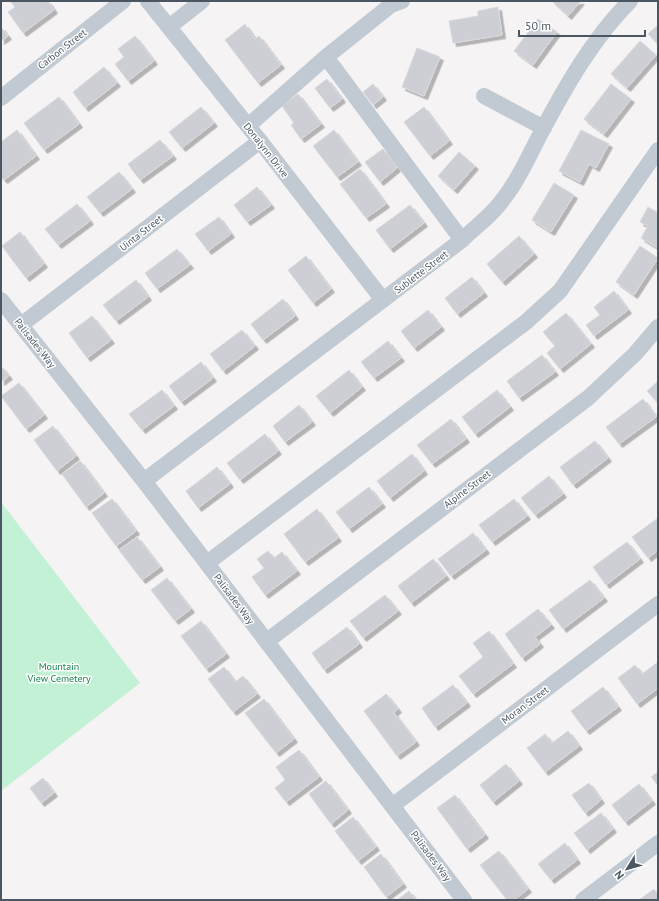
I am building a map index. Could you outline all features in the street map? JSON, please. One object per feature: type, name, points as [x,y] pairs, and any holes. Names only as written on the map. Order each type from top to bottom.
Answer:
[{"type":"street","name":"Carbon Street","points":[[1,98],[123,1]]},
{"type":"street","name":"Donalynn Drive","points":[[148,1],[260,141],[383,300]]},
{"type":"street","points":[[168,27],[202,1]]},
{"type":"street","points":[[248,126],[326,56],[391,5],[402,1]]},
{"type":"street","name":"Sublette Street","points":[[144,480],[462,240],[501,203],[520,174],[581,62],[620,11],[630,1]]},
{"type":"street","points":[[326,56],[462,240]]},
{"type":"street","points":[[484,96],[544,128]]},
{"type":"street","name":"Uinta Street","points":[[21,325],[260,141]]},
{"type":"street","points":[[207,563],[526,322],[560,291],[658,150]]},
{"type":"street","name":"Palisades Way","points":[[1,300],[144,480],[464,900]]},
{"type":"street","name":"Alpine Street","points":[[267,641],[588,398],[635,354],[658,327]]},
{"type":"street","name":"Moran Street","points":[[392,806],[658,604]]},
{"type":"street","points":[[583,900],[658,843]]},
{"type":"green space","name":"Mountain View Cemetery","points":[[1,502],[140,683],[1,791]]},
{"type":"building","points":[[10,1],[48,1],[54,10],[23,33],[8,12],[15,7]]},
{"type":"building","points":[[552,1],[581,1],[568,16]]},
{"type":"building","points":[[498,7],[502,35],[453,43],[449,21],[478,16],[478,11]]},
{"type":"building","points":[[538,19],[557,32],[533,65],[514,51]]},
{"type":"building","points":[[245,24],[255,39],[259,36],[281,65],[258,83],[225,40]]},
{"type":"building","points":[[658,25],[658,44],[648,34]]},
{"type":"building","points":[[1,27],[8,36],[1,41]]},
{"type":"building","points":[[135,36],[154,61],[128,81],[115,64],[124,57],[118,49]]},
{"type":"building","points":[[640,41],[656,55],[627,88],[611,74]]},
{"type":"building","points":[[417,48],[440,57],[424,96],[402,87]]},
{"type":"building","points":[[104,67],[117,83],[85,108],[73,92]]},
{"type":"building","points":[[327,79],[342,99],[330,108],[315,88]]},
{"type":"building","points":[[373,84],[383,97],[373,105],[363,92]]},
{"type":"building","points":[[611,84],[631,99],[604,134],[584,119]]},
{"type":"building","points":[[298,94],[321,124],[301,139],[291,125],[294,123],[282,106]]},
{"type":"building","points":[[59,97],[79,124],[44,150],[24,123]]},
{"type":"building","points":[[201,107],[214,123],[182,148],[169,132]]},
{"type":"building","points":[[424,107],[449,141],[430,156],[404,122]]},
{"type":"building","points":[[17,130],[36,156],[4,180],[1,177],[1,142]]},
{"type":"building","points":[[334,130],[358,162],[337,177],[313,146]]},
{"type":"building","points":[[581,130],[609,144],[596,168],[589,164],[580,182],[559,171]]},
{"type":"building","points":[[160,140],[173,156],[140,180],[128,164]]},
{"type":"building","points":[[383,149],[397,168],[380,182],[365,162]]},
{"type":"building","points":[[459,152],[475,166],[454,190],[438,176]]},
{"type":"building","points":[[360,169],[386,204],[366,218],[340,184]]},
{"type":"building","points":[[119,172],[132,189],[100,213],[87,197]]},
{"type":"building","points":[[554,183],[574,195],[551,232],[532,220]]},
{"type":"building","points":[[257,187],[271,205],[247,222],[234,205]]},
{"type":"building","points":[[77,204],[90,221],[58,245],[45,229]]},
{"type":"building","points":[[410,205],[424,223],[390,249],[376,230]]},
{"type":"building","points":[[648,207],[657,212],[658,209],[658,248],[641,238],[648,226],[640,222]]},
{"type":"building","points":[[219,217],[231,234],[208,251],[195,234]]},
{"type":"building","points":[[20,232],[44,264],[26,278],[2,246]]},
{"type":"building","points":[[519,236],[534,254],[502,282],[487,264]]},
{"type":"building","points":[[640,246],[658,258],[634,295],[616,282]]},
{"type":"building","points":[[177,249],[190,265],[157,289],[145,273]]},
{"type":"building","points":[[306,256],[331,289],[313,303],[288,270]]},
{"type":"building","points":[[472,277],[484,293],[457,314],[445,298]]},
{"type":"building","points":[[136,280],[148,297],[116,321],[103,305]]},
{"type":"building","points":[[614,291],[628,310],[594,336],[586,325],[600,315],[594,307]]},
{"type":"building","points":[[283,299],[295,316],[263,340],[251,324]]},
{"type":"building","points":[[428,310],[441,327],[414,348],[401,331]]},
{"type":"building","points":[[566,313],[591,344],[560,369],[547,353],[555,346],[543,332]]},
{"type":"building","points":[[92,316],[111,340],[87,358],[69,333]]},
{"type":"building","points":[[242,330],[255,346],[223,371],[210,354]]},
{"type":"building","points":[[388,341],[401,358],[374,378],[361,362]]},
{"type":"building","points":[[542,355],[555,372],[519,398],[507,381]]},
{"type":"building","points":[[201,362],[213,378],[181,402],[169,386]]},
{"type":"building","points":[[1,366],[9,376],[1,382]]},
{"type":"building","points":[[349,370],[362,387],[330,413],[316,396]]},
{"type":"building","points":[[658,381],[658,403],[647,391]]},
{"type":"building","points":[[19,383],[44,415],[26,429],[1,396]]},
{"type":"building","points":[[162,390],[174,406],[142,430],[129,414]]},
{"type":"building","points":[[497,390],[510,407],[475,434],[462,417]]},
{"type":"building","points":[[643,399],[656,417],[619,444],[606,427]]},
{"type":"building","points":[[299,405],[312,422],[285,442],[273,426]]},
{"type":"building","points":[[451,419],[466,439],[432,464],[417,445]]},
{"type":"building","points":[[53,426],[76,456],[57,471],[34,440]]},
{"type":"building","points":[[265,434],[278,451],[240,480],[227,463]]},
{"type":"building","points":[[595,441],[608,458],[573,485],[560,467]]},
{"type":"building","points":[[412,454],[424,471],[390,498],[377,481]]},
{"type":"building","points":[[80,461],[104,493],[86,507],[62,474]]},
{"type":"building","points":[[217,467],[230,484],[198,508],[186,491]]},
{"type":"building","points":[[549,476],[563,494],[535,515],[521,498]]},
{"type":"building","points":[[369,487],[382,504],[349,529],[336,512]]},
{"type":"building","points":[[112,499],[136,531],[116,546],[92,513]]},
{"type":"building","points":[[514,499],[527,516],[492,542],[479,525]]},
{"type":"building","points":[[317,509],[338,538],[305,562],[284,534]]},
{"type":"building","points":[[658,518],[658,550],[648,558],[632,537]]},
{"type":"building","points":[[473,533],[486,550],[451,576],[438,559]]},
{"type":"building","points":[[137,537],[160,567],[142,580],[119,550]]},
{"type":"building","points":[[627,542],[640,559],[606,585],[593,567]]},
{"type":"building","points":[[268,551],[274,558],[282,552],[297,571],[265,595],[252,577],[264,568],[257,559]]},
{"type":"building","points":[[433,559],[446,576],[411,603],[398,586]]},
{"type":"building","points":[[167,578],[191,609],[175,621],[151,590]]},
{"type":"building","points":[[590,580],[604,598],[563,629],[549,610]]},
{"type":"building","points":[[385,595],[398,611],[363,638],[350,621]]},
{"type":"building","points":[[538,609],[551,625],[535,637],[540,644],[522,658],[505,634]]},
{"type":"building","points":[[201,621],[226,654],[206,669],[181,636]]},
{"type":"building","points":[[347,627],[359,644],[324,670],[312,653]]},
{"type":"building","points":[[489,631],[513,664],[473,694],[459,676],[483,657],[473,643]]},
{"type":"building","points":[[658,662],[658,688],[637,704],[618,678],[635,665],[642,674]]},
{"type":"building","points":[[224,667],[235,682],[243,676],[257,694],[233,712],[208,679]]},
{"type":"building","points":[[453,685],[467,703],[435,727],[422,708]]},
{"type":"building","points":[[603,687],[618,707],[586,731],[571,711]]},
{"type":"building","points":[[386,694],[398,709],[394,713],[416,742],[397,756],[364,711]]},
{"type":"building","points":[[264,699],[294,739],[276,753],[245,713]]},
{"type":"building","points":[[568,731],[579,746],[545,772],[527,748],[545,734],[552,743]]},
{"type":"building","points":[[299,750],[319,777],[286,802],[275,788],[285,780],[276,767]]},
{"type":"building","points":[[506,764],[519,781],[493,802],[480,785]]},
{"type":"building","points":[[658,772],[658,785],[651,777]]},
{"type":"building","points":[[43,778],[54,793],[41,803],[30,788]]},
{"type":"building","points":[[326,781],[348,810],[331,824],[309,794]]},
{"type":"building","points":[[589,783],[601,800],[585,813],[572,795]]},
{"type":"building","points":[[639,784],[652,801],[625,822],[612,805]]},
{"type":"building","points":[[455,795],[485,835],[467,849],[437,808]]},
{"type":"building","points":[[601,813],[613,829],[587,850],[574,833]]},
{"type":"building","points":[[353,817],[376,847],[358,861],[335,831]]},
{"type":"building","points":[[565,843],[577,860],[551,880],[538,864]]},
{"type":"building","points":[[499,851],[528,889],[514,900],[507,900],[480,865]]},
{"type":"building","points":[[381,854],[403,884],[386,897],[364,867]]},
{"type":"building","points":[[654,889],[658,894],[658,900],[639,900]]},
{"type":"building","points":[[409,891],[416,900],[397,900]]}]
